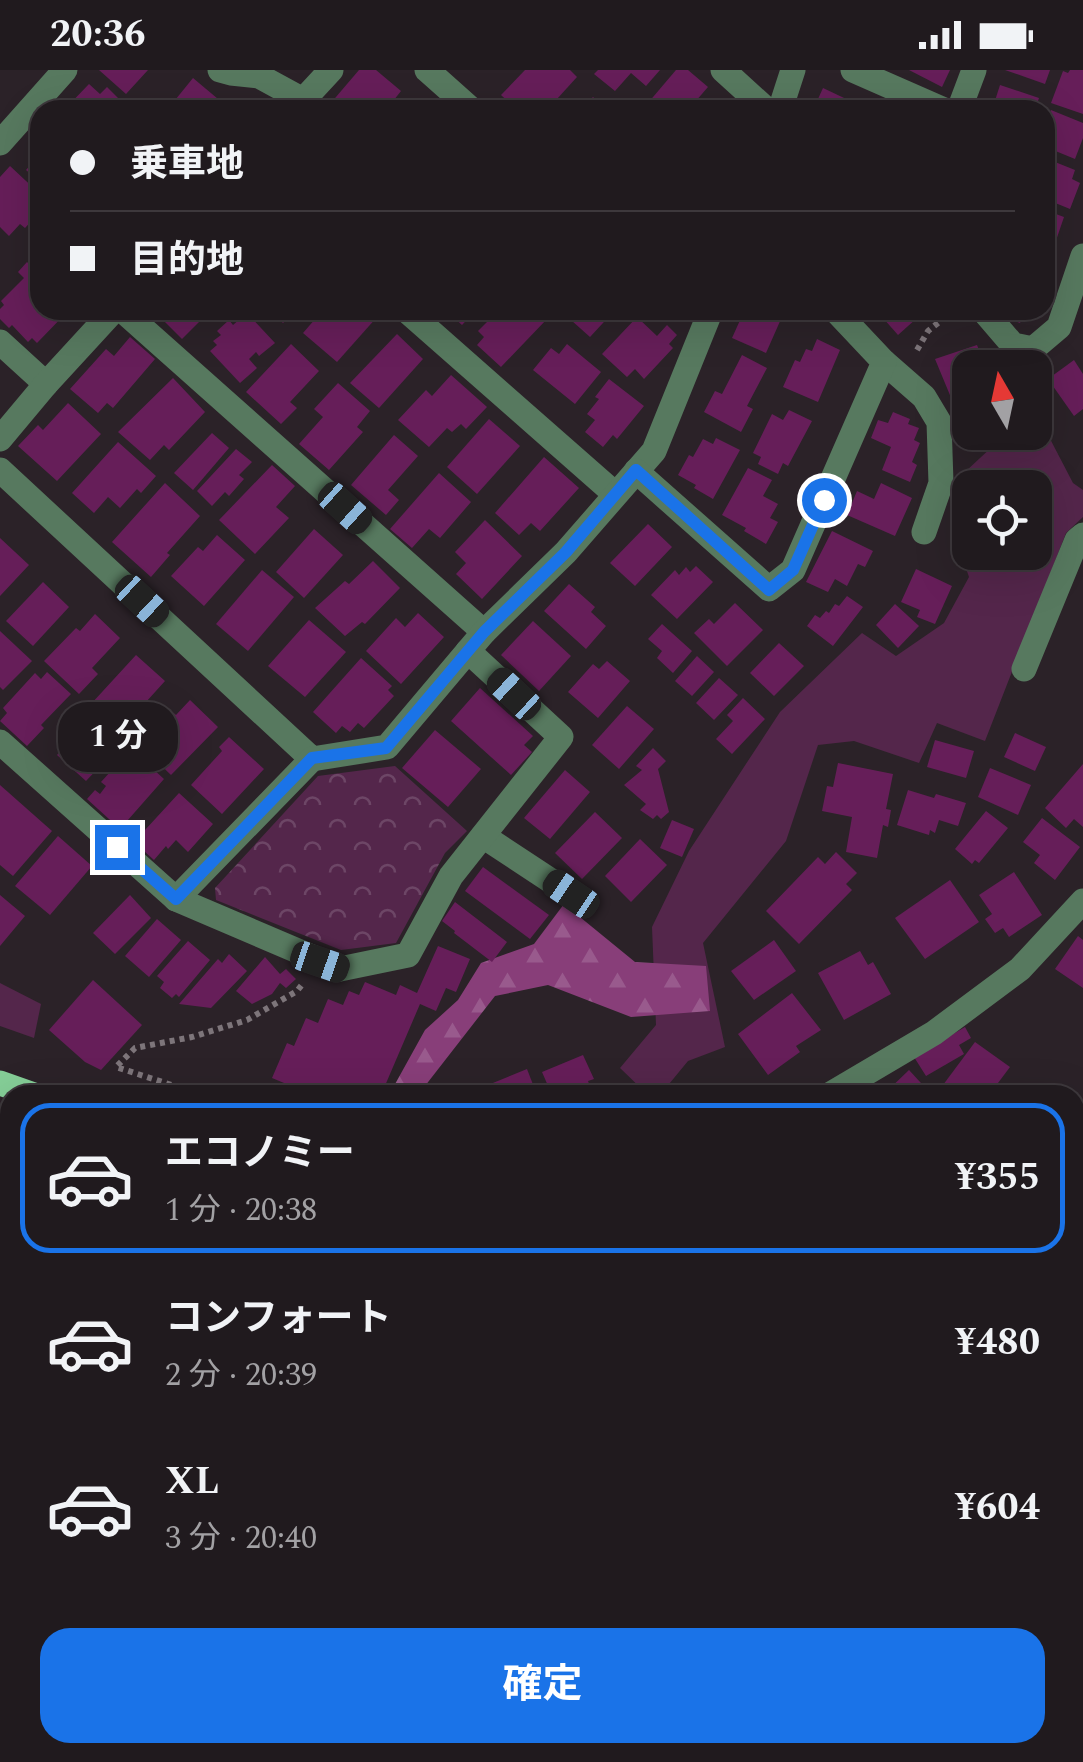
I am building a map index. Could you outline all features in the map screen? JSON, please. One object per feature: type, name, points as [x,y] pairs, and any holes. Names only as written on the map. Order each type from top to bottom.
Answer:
[{"type":"street","points":[[38,100],[65,70]]},
{"type":"street","points":[[220,70],[260,76],[292,100]]},
{"type":"street","points":[[304,100],[331,70]]},
{"type":"street","points":[[427,70],[461,100]]},
{"type":"street","points":[[723,70],[756,100]]},
{"type":"street","points":[[784,100],[794,70]]},
{"type":"street","points":[[853,70],[921,100]]},
{"type":"street","points":[[963,100],[974,70]]},
{"type":"street","points":[[0,142],[30,109]]},
{"type":"street","points":[[992,320],[1014,345],[1033,349],[1059,327],[1083,256]]},
{"type":"street","points":[[0,440],[105,320]]},
{"type":"street","points":[[0,742],[176,899],[340,969],[408,956],[451,876],[561,737],[476,642],[133,320]]},
{"type":"street","points":[[417,320],[615,494]]},
{"type":"street","points":[[176,899],[312,758],[386,748],[476,642],[566,552],[654,451],[702,320]]},
{"type":"street","points":[[845,320],[924,397],[939,422],[940,483],[924,532]]},
{"type":"street","points":[[0,342],[46,384]]},
{"type":"street","points":[[636,470],[769,590],[793,570],[893,369]]},
{"type":"street","points":[[0,470],[312,758]]},
{"type":"street","points":[[1024,669],[1077,540],[1083,535]]},
{"type":"street","points":[[483,836],[571,894]]},
{"type":"street","points":[[846,1085],[934,1033],[1020,969],[1083,901]]},
{"type":"path","points":[[893,369],[942,320]]},
{"type":"path","points":[[175,1085],[116,1066],[135,1048],[192,1037],[248,1020],[297,991],[320,962]]},
{"type":"green space","points":[[1052,443],[1073,483],[1083,490],[1083,517],[1066,533],[1052,569],[1052,470],[967,470],[989,450],[1052,450]]},
{"type":"green space","points":[[967,570],[1052,570],[985,741],[937,723],[919,763],[854,741],[818,745],[786,841],[703,943],[725,1047],[688,1061],[668,1085],[638,1085],[620,1068],[656,1025],[652,927],[689,851],[780,712],[862,633],[896,656],[944,623],[969,577]]},
{"type":"green space","points":[[395,766],[467,831],[445,853],[396,943],[341,950],[216,900],[215,888],[318,776]]},
{"type":"green space","points":[[564,904],[635,962],[706,966],[710,1011],[631,1017],[548,985],[495,996],[426,1085],[395,1085],[425,1030],[458,1000],[481,963],[534,944]]},
{"type":"green space","points":[[0,983],[41,1004],[34,1038],[0,1026]]},
{"type":"building","points":[[99,70],[148,70],[126,94]]},
{"type":"building","points":[[359,70],[376,70],[401,91],[394,100],[333,100]]},
{"type":"building","points":[[525,70],[570,70],[577,77],[556,100],[506,100],[501,95]]},
{"type":"building","points":[[598,70],[660,70],[646,86],[631,73],[615,91],[594,74]]},
{"type":"building","points":[[676,70],[688,70],[708,87],[697,100],[650,100]]},
{"type":"building","points":[[909,70],[950,70],[942,87]]},
{"type":"building","points":[[1005,70],[1050,70],[1045,84]]},
{"type":"building","points":[[1083,70],[1083,114],[1052,100],[1063,71]]},
{"type":"building","points":[[193,78],[218,99],[217,100],[175,100]]},
{"type":"building","points":[[89,84],[100,94],[107,87],[120,100],[74,100]]},
{"type":"building","points":[[1000,85],[1039,98],[1038,100],[995,100]]},
{"type":"building","points":[[823,88],[848,100],[818,100]]},
{"type":"building","points":[[1055,112],[1083,123],[1083,138],[1075,159],[1055,151]]},
{"type":"building","points":[[1055,162],[1075,170],[1072,179],[1080,183],[1070,209],[1055,203]]},
{"type":"building","points":[[10,166],[30,185],[30,223],[25,228],[20,224],[9,236],[0,227],[0,177]]},
{"type":"building","points":[[1055,214],[1064,217],[1055,243]]},
{"type":"building","points":[[27,262],[30,265],[30,320],[59,320],[37,343],[32,338],[28,342],[0,319],[4,305],[1,301],[24,278],[18,272]]},
{"type":"building","points":[[163,320],[201,320],[182,339]]},
{"type":"building","points":[[229,320],[233,325],[239,320],[254,320],[275,343],[249,359],[257,368],[240,383],[210,351],[217,345],[213,341],[221,335],[217,331]]},
{"type":"building","points":[[314,320],[374,320],[337,362],[303,333]]},
{"type":"building","points":[[489,320],[546,320],[501,367],[477,345],[484,337],[478,331]]},
{"type":"building","points":[[571,320],[606,320],[590,337]]},
{"type":"building","points":[[634,320],[640,320],[657,336],[667,325],[677,335],[669,344],[673,348],[644,379],[635,369],[627,377],[602,354]]},
{"type":"building","points":[[740,320],[781,320],[766,353],[732,338]]},
{"type":"building","points":[[885,320],[915,320],[898,335]]},
{"type":"building","points":[[397,334],[423,359],[379,408],[350,383]]},
{"type":"building","points":[[130,337],[155,359],[113,408],[107,403],[98,413],[70,389],[106,349],[114,356]]},
{"type":"building","points":[[817,339],[840,350],[818,402],[783,387],[795,360],[800,362],[806,349],[812,351]]},
{"type":"building","points":[[291,344],[319,371],[290,402],[297,408],[281,424],[246,392]]},
{"type":"building","points":[[567,344],[601,372],[575,404],[533,370],[551,348],[559,354]]},
{"type":"building","points":[[952,353],[952,400],[935,359]]},
{"type":"building","points":[[742,355],[767,368],[747,406],[753,409],[741,432],[704,412],[715,391],[722,394]]},
{"type":"building","points":[[1074,360],[1083,374],[1083,409],[1074,416],[1052,385],[1052,376]]},
{"type":"building","points":[[451,375],[487,407],[466,429],[461,424],[452,432],[447,428],[429,447],[398,420],[426,390],[432,396]]},
{"type":"building","points":[[173,378],[205,412],[169,450],[164,445],[150,460],[118,432]]},
{"type":"building","points":[[609,379],[644,406],[617,439],[613,435],[603,447],[585,432],[595,420],[587,414]]},
{"type":"building","points":[[338,383],[370,411],[357,427],[363,432],[329,470],[299,444],[323,417],[314,409]]},
{"type":"building","points":[[68,403],[101,434],[57,481],[18,446],[38,425],[43,430]]},
{"type":"building","points":[[789,410],[812,421],[788,466],[783,463],[778,474],[758,464],[761,457],[753,453],[772,414],[783,420]]},
{"type":"building","points":[[893,412],[919,428],[914,440],[920,443],[912,462],[917,465],[910,482],[882,470],[891,447],[871,438],[878,420],[888,423]]},
{"type":"building","points":[[489,419],[520,446],[477,494],[447,467]]},
{"type":"building","points":[[212,433],[229,448],[193,490],[174,473]]},
{"type":"building","points":[[394,435],[418,456],[388,490],[399,500],[386,515],[351,485]]},
{"type":"building","points":[[716,438],[740,450],[713,499],[678,475],[703,439],[713,444]]},
{"type":"building","points":[[118,442],[156,476],[120,508],[108,497],[94,513],[72,493]]},
{"type":"building","points":[[236,449],[252,462],[239,475],[244,479],[229,496],[225,492],[212,506],[197,491]]},
{"type":"building","points":[[544,457],[579,488],[540,531],[531,523],[519,535],[495,513]]},
{"type":"building","points":[[272,465],[295,486],[276,507],[289,518],[255,554],[219,520]]},
{"type":"building","points":[[748,468],[772,480],[763,496],[778,504],[770,518],[778,522],[766,544],[722,515]]},
{"type":"building","points":[[439,473],[471,502],[440,538],[429,529],[412,548],[390,529]]},
{"type":"building","points":[[165,483],[200,516],[151,577],[112,542]]},
{"type":"building","points":[[881,483],[912,498],[895,536],[847,515],[857,491],[874,499]]},
{"type":"building","points":[[485,520],[522,556],[482,599],[456,574],[466,563],[455,552]]},
{"type":"building","points":[[648,524],[672,547],[635,586],[610,563]]},
{"type":"building","points":[[314,529],[343,555],[304,598],[276,572]]},
{"type":"building","points":[[832,531],[873,551],[865,567],[858,564],[847,586],[835,579],[828,592],[806,582]]},
{"type":"building","points":[[217,535],[245,560],[204,606],[171,576],[198,547],[203,551]]},
{"type":"building","points":[[0,538],[29,565],[0,596]]},
{"type":"building","points":[[373,561],[400,588],[365,624],[362,622],[345,636],[315,608]]},
{"type":"building","points":[[696,566],[713,582],[677,619],[651,595],[675,570],[679,575],[686,567],[690,572]]},
{"type":"building","points":[[916,569],[952,586],[935,624],[917,617],[920,610],[901,602]]},
{"type":"building","points":[[262,570],[294,597],[248,651],[216,624]]},
{"type":"building","points":[[43,582],[69,607],[33,646],[6,621]]},
{"type":"building","points":[[569,584],[595,607],[591,612],[606,626],[586,649],[544,611]]},
{"type":"building","points":[[847,596],[863,607],[833,646],[807,626],[815,615],[820,618],[826,611],[829,613]]},
{"type":"building","points":[[735,603],[763,630],[727,666],[694,633],[709,619],[714,624]]},
{"type":"building","points":[[895,604],[919,626],[898,648],[876,625]]},
{"type":"building","points":[[418,613],[444,637],[401,684],[366,651],[396,618],[405,627]]},
{"type":"building","points":[[95,614],[120,638],[92,668],[98,674],[79,694],[44,661]]},
{"type":"building","points":[[309,620],[346,652],[305,697],[268,666]]},
{"type":"building","points":[[533,621],[571,656],[539,691],[501,655]]},
{"type":"building","points":[[662,624],[692,651],[673,673],[657,658],[662,651],[648,639]]},
{"type":"building","points":[[0,631],[32,661],[3,690],[0,687]]},
{"type":"building","points":[[779,643],[804,666],[774,696],[750,673]]},
{"type":"building","points":[[136,655],[165,681],[125,733],[91,704]]},
{"type":"building","points":[[697,656],[714,672],[692,696],[675,681]]},
{"type":"building","points":[[361,658],[392,686],[388,690],[394,696],[364,728],[358,723],[350,732],[342,726],[336,733],[313,712]]},
{"type":"building","points":[[607,661],[630,681],[598,718],[568,692],[593,664],[599,669]]},
{"type":"building","points":[[47,672],[71,694],[27,746],[0,721],[7,713],[3,708],[35,673],[41,679]]},
{"type":"building","points":[[719,678],[738,695],[714,720],[696,703]]},
{"type":"building","points":[[480,688],[533,736],[524,745],[532,752],[511,775],[451,721]]},
{"type":"building","points":[[743,698],[765,719],[732,754],[716,739],[733,721],[727,715]]},
{"type":"building","points":[[190,700],[218,727],[171,775],[139,744],[171,711],[176,715]]},
{"type":"building","points":[[627,706],[654,729],[619,769],[592,745]]},
{"type":"building","points":[[92,718],[120,745],[86,781],[57,755]]},
{"type":"building","points":[[435,730],[481,769],[448,807],[402,768]]},
{"type":"building","points":[[1015,733],[1046,747],[1035,771],[1004,757]]},
{"type":"building","points":[[229,737],[264,769],[222,814],[191,785],[222,751],[219,747]]},
{"type":"building","points":[[935,740],[974,751],[966,778],[927,767]]},
{"type":"building","points":[[653,748],[666,761],[658,769],[669,812],[661,819],[657,815],[653,819],[640,810],[646,804],[624,785],[642,770],[636,766]]},
{"type":"building","points":[[131,749],[164,779],[120,829],[87,799],[95,790],[100,794],[106,786],[101,782]]},
{"type":"building","points":[[838,763],[893,774],[886,809],[891,810],[888,827],[883,825],[877,858],[846,852],[852,817],[822,811],[827,786],[833,787]]},
{"type":"building","points":[[1083,764],[1083,827],[1074,819],[1066,828],[1045,808]]},
{"type":"building","points":[[990,768],[1031,785],[1018,815],[978,797]]},
{"type":"building","points":[[565,770],[590,792],[550,839],[524,818]]},
{"type":"building","points":[[0,785],[52,831],[13,876],[0,865]]},
{"type":"building","points":[[908,790],[966,803],[958,826],[939,820],[935,833],[930,830],[929,835],[897,825]]},
{"type":"building","points":[[179,793],[213,824],[188,852],[176,840],[154,860],[134,842]]},
{"type":"building","points":[[986,811],[1008,828],[979,863],[975,860],[972,864],[955,849]]},
{"type":"building","points":[[595,812],[622,838],[582,879],[555,853]]},
{"type":"building","points":[[1042,818],[1080,847],[1055,880],[1034,863],[1040,855],[1023,842]]},
{"type":"building","points":[[672,820],[694,829],[682,857],[660,848]]},
{"type":"building","points":[[58,836],[92,866],[50,915],[15,886]]},
{"type":"building","points":[[640,839],[667,865],[631,902],[605,876]]},
{"type":"building","points":[[836,852],[857,873],[846,884],[852,890],[799,944],[766,911],[818,857],[825,864]]},
{"type":"building","points":[[483,867],[549,915],[530,939],[465,891]]},
{"type":"building","points":[[1014,872],[1042,915],[1009,937],[1003,928],[995,933],[985,919],[992,914],[979,895]]},
{"type":"building","points":[[950,880],[979,922],[925,959],[895,918]]},
{"type":"building","points":[[0,895],[25,916],[0,946]]},
{"type":"building","points":[[130,895],[151,918],[115,954],[93,933]]},
{"type":"building","points":[[455,902],[507,942],[492,962],[442,921]]},
{"type":"building","points":[[157,919],[181,940],[149,977],[125,956]]},
{"type":"building","points":[[1078,936],[1083,940],[1083,988],[1055,969]]},
{"type":"building","points":[[774,940],[796,971],[754,1000],[731,971]]},
{"type":"building","points":[[188,941],[210,960],[179,997],[176,994],[172,998],[160,988],[164,982],[157,976]]},
{"type":"building","points":[[438,946],[470,959],[456,992],[446,988],[436,1011],[420,1004],[385,1085],[289,1085],[272,1078],[287,1043],[294,1046],[306,1018],[318,1023],[328,999],[343,1005],[349,991],[359,995],[365,982],[396,995],[400,985],[417,993]]},
{"type":"building","points":[[860,951],[868,965],[873,962],[891,994],[844,1020],[818,973]]},
{"type":"building","points":[[229,954],[247,971],[211,1008],[179,1004],[218,959],[222,963]]},
{"type":"building","points":[[265,957],[280,974],[286,969],[296,979],[286,988],[280,983],[272,994],[252,1004],[236,991]]},
{"type":"building","points":[[93,980],[142,1025],[101,1070],[85,1062],[49,1030]]},
{"type":"building","points":[[792,993],[821,1030],[796,1046],[800,1052],[768,1075],[738,1034]]},
{"type":"building","points":[[965,1027],[971,1038],[959,1045],[964,1054],[926,1076],[914,1057]]},
{"type":"building","points":[[975,1042],[1010,1067],[996,1085],[943,1085]]},
{"type":"building","points":[[583,1055],[594,1079],[588,1081],[590,1085],[548,1085],[542,1072]]},
{"type":"building","points":[[527,1069],[533,1085],[488,1085]]},
{"type":"building","points":[[909,1070],[923,1085],[893,1085]]},
{"type":"route","points":[[117,847],[176,899],[312,758],[386,748],[484,632],[566,552],[636,470],[769,590],[793,570],[824,500]]}]
